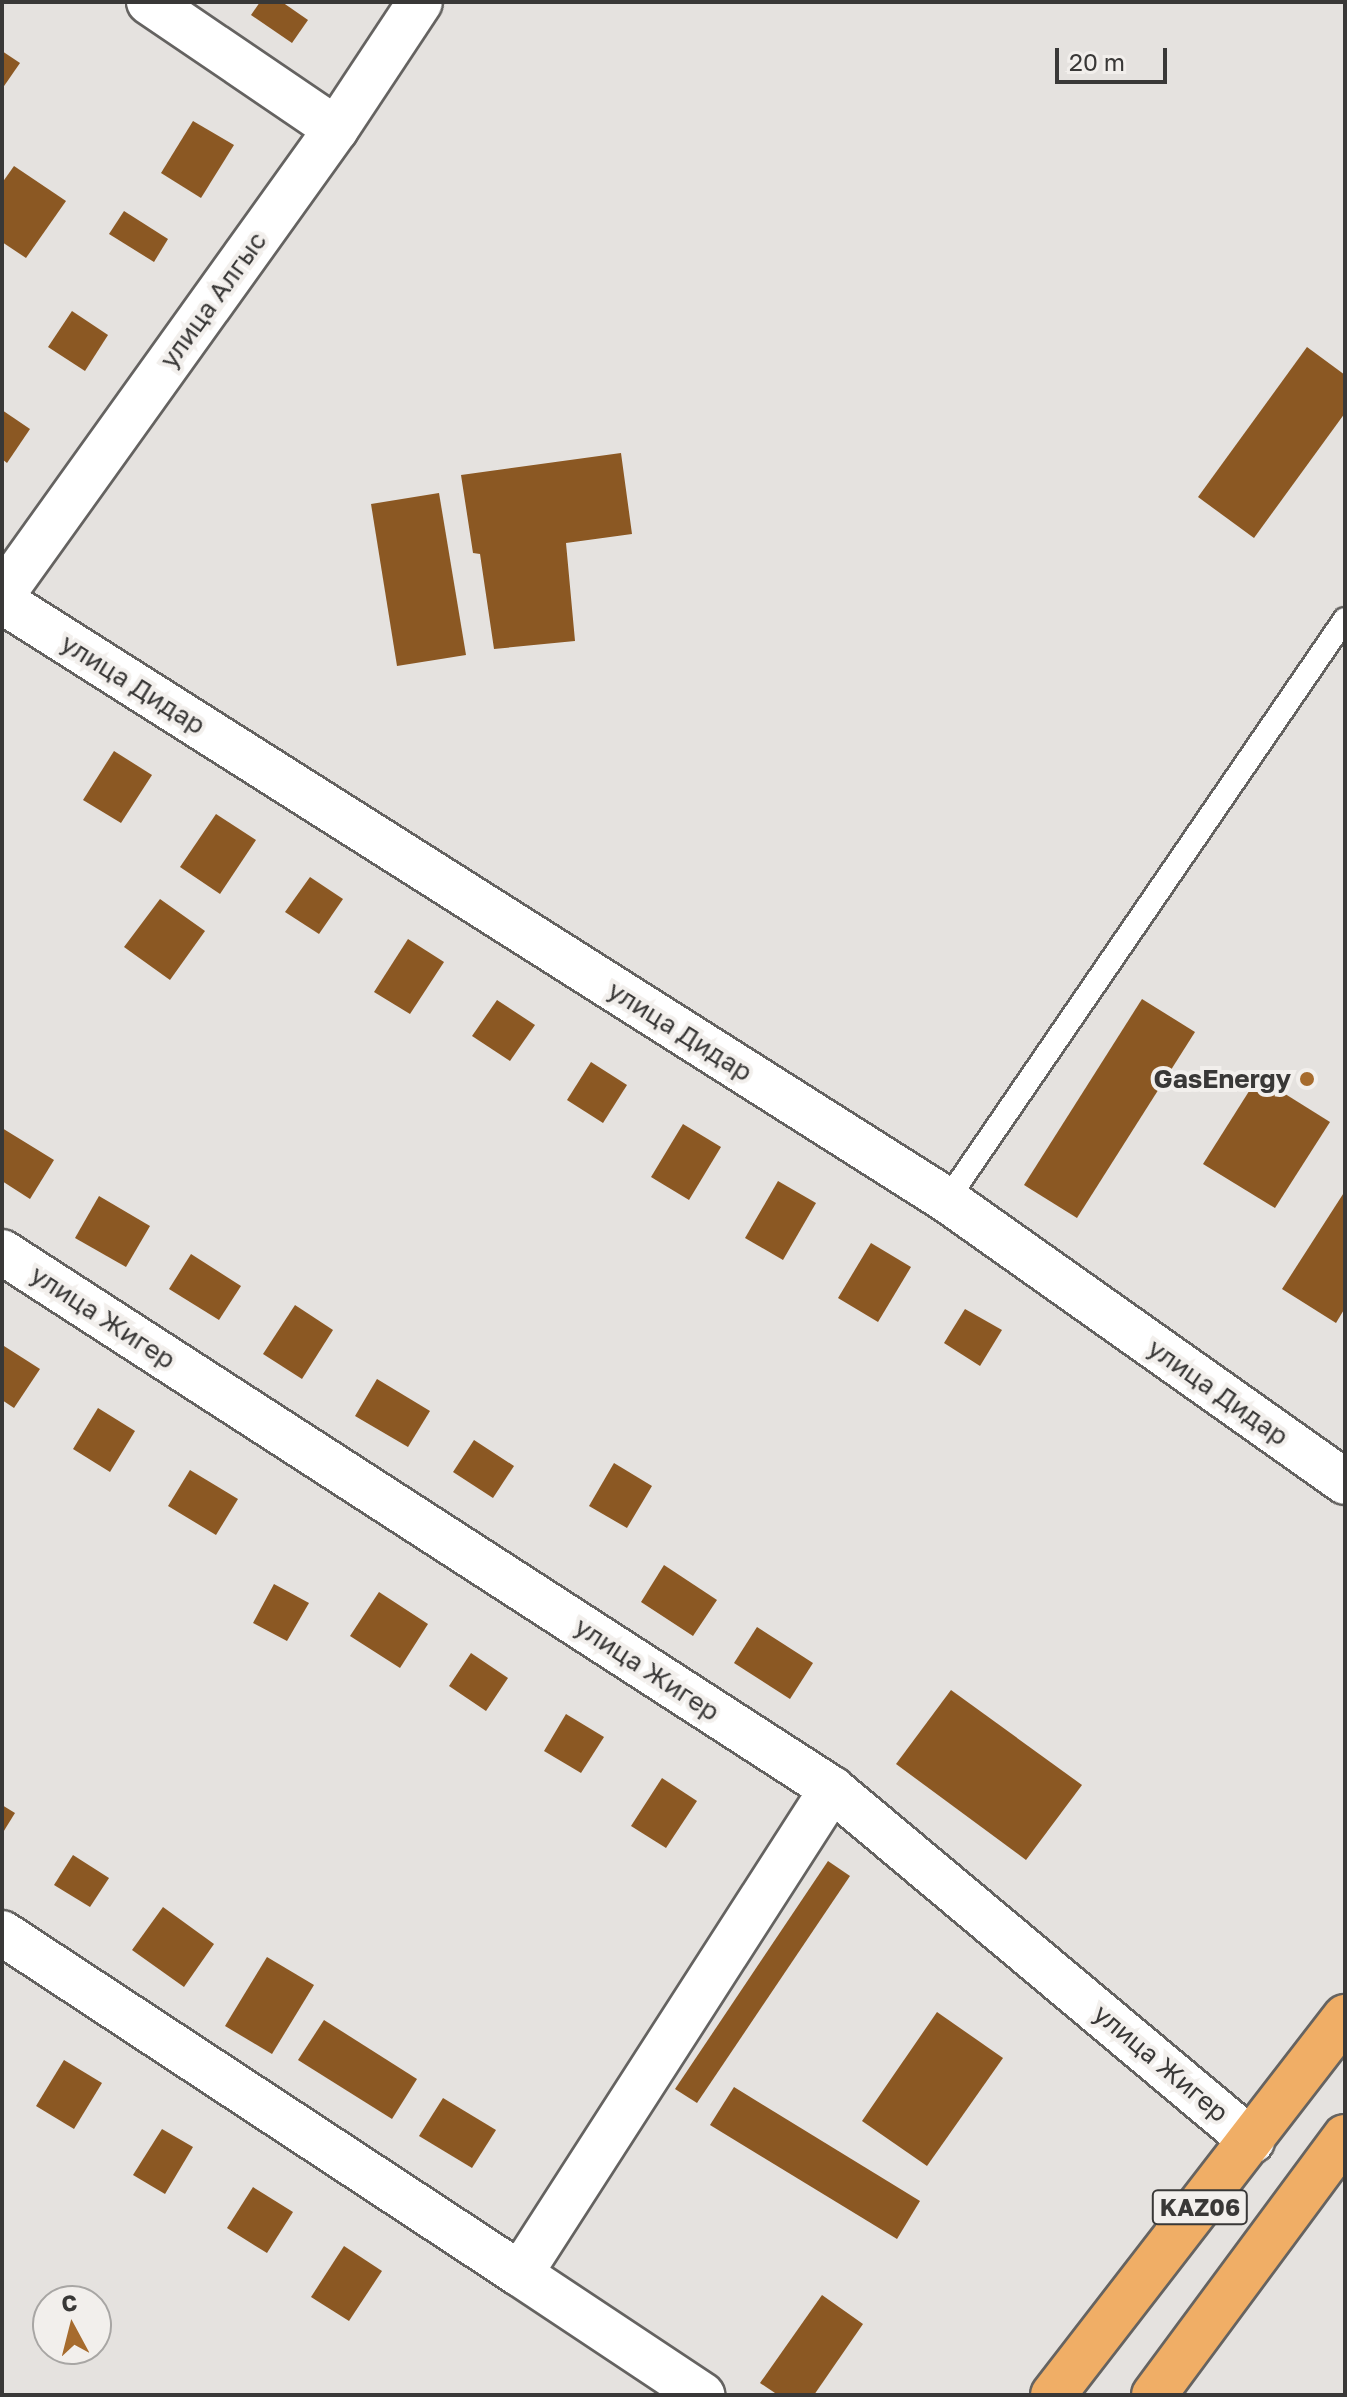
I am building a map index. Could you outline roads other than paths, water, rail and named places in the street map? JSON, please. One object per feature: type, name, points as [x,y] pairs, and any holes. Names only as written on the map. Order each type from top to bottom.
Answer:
[{"type":"highway","name":"KАZ06","points":[[1053,2395],[1345,2017]]},
{"type":"highway","name":"KАZ06","points":[[1154,2395],[1345,2137]]},
{"type":"street","points":[[149,2],[336,129]]},
{"type":"street","name":"улица Алгыс","points":[[2,598],[336,129],[420,2]]},
{"type":"street","name":"улица Дидар","points":[[2,598],[947,1200],[1345,1482]]},
{"type":"street","name":"улица Жигер","points":[[2,1252],[832,1789],[1252,2141]]},
{"type":"street","points":[[520,2274],[832,1789]]},
{"type":"street","points":[[2,1933],[702,2395]]},
{"type":"lane","points":[[947,1200],[1345,619]]},
{"type":"place","name":"GasEnergy","points":[[1307,1079]]}]
